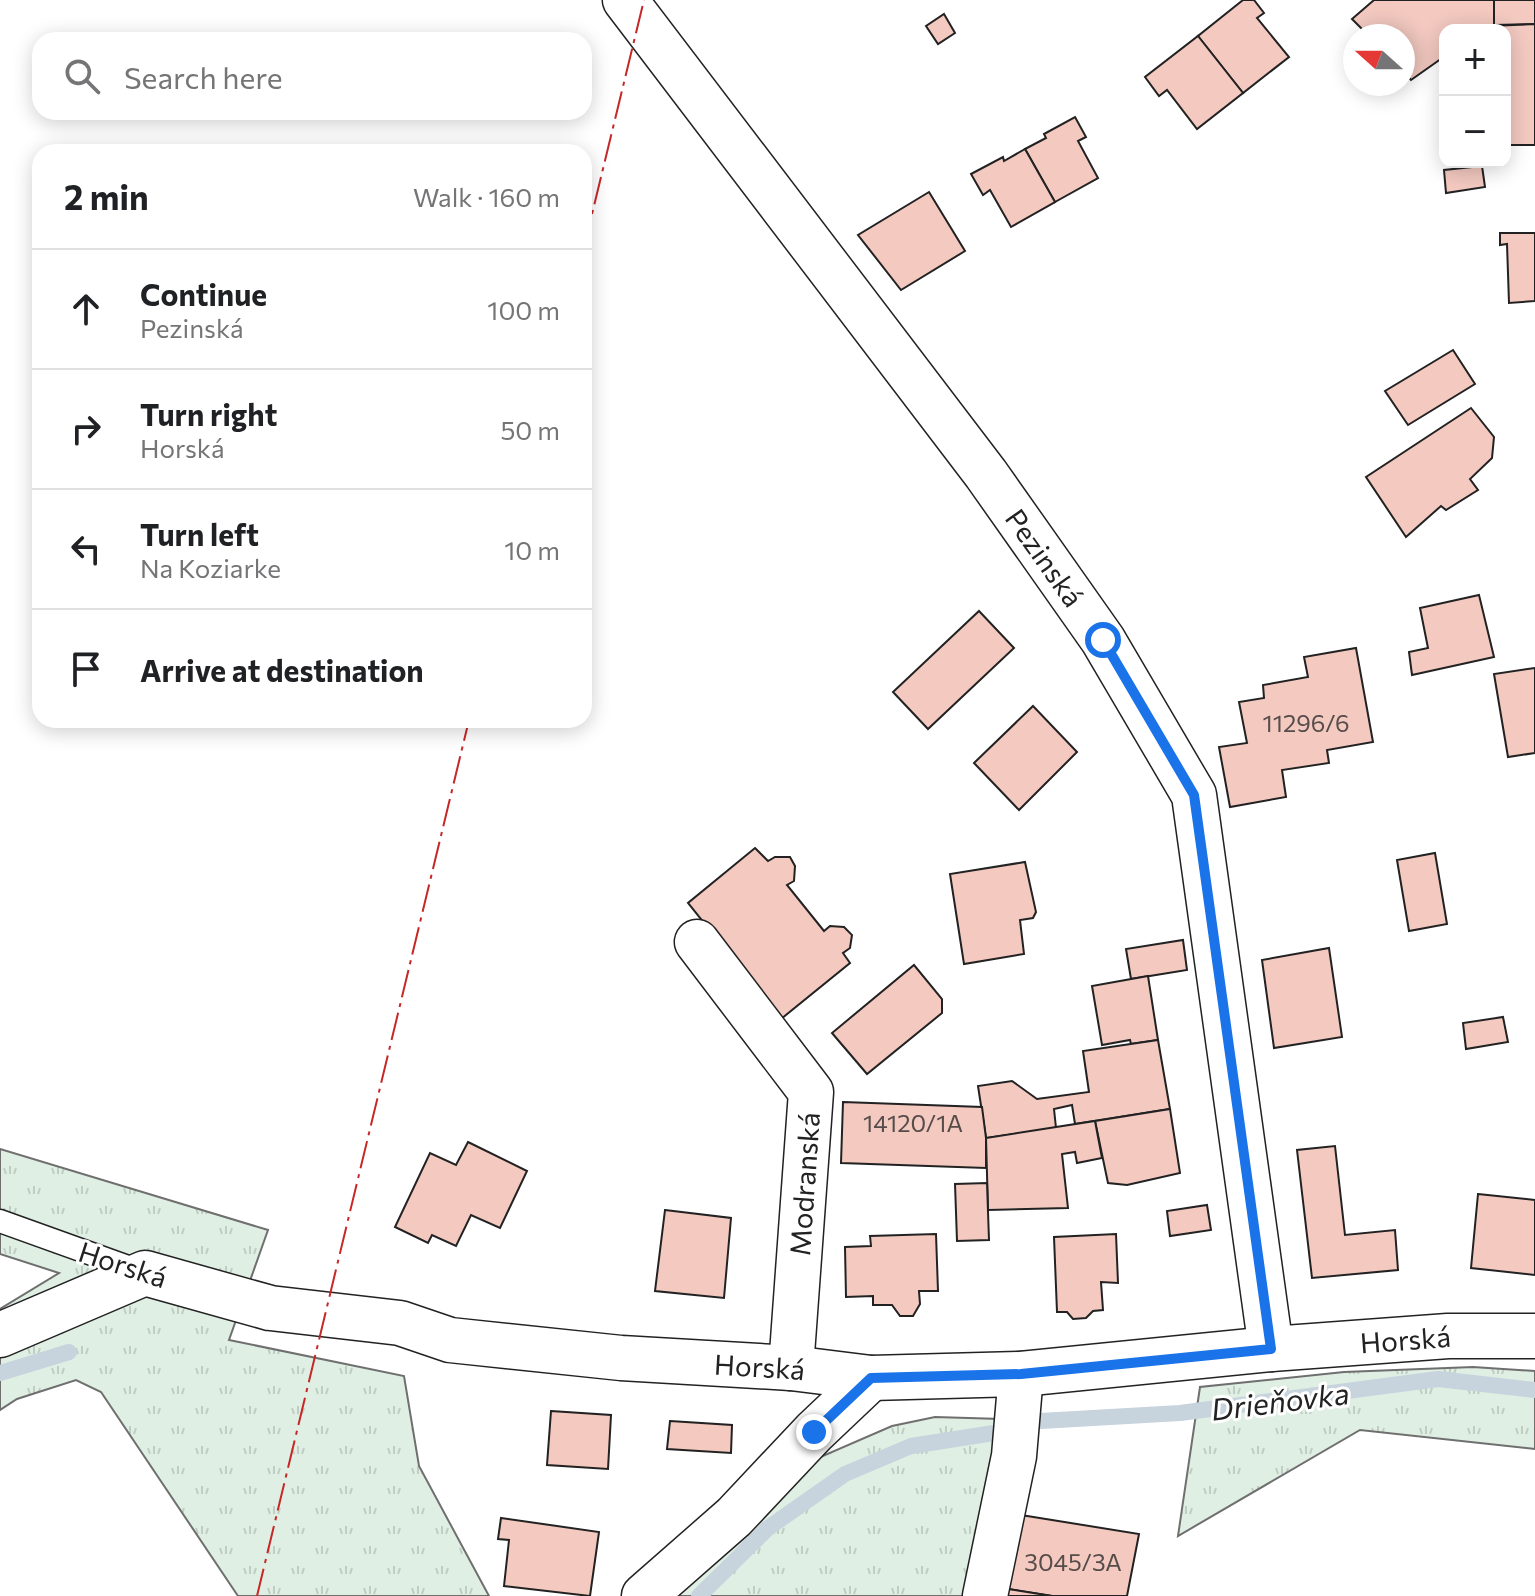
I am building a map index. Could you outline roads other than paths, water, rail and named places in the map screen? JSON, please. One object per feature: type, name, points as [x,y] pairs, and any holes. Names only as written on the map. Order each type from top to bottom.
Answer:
[{"type":"street","name":"Pezinská","points":[[625,0],[986,474],[1103,640],[1194,795],[1271,1349]]},
{"type":"street","name":"Modranská","points":[[697,942],[811,1092],[791,1368]]},
{"type":"street","name":"Horská","points":[[145,1273],[270,1308],[400,1323],[450,1340],[621,1358],[791,1368],[871,1378],[1021,1374],[1271,1349],[1448,1336],[1535,1336]]},
{"type":"street","points":[[0,1335],[145,1273]]},
{"type":"street","points":[[985,1596],[1014,1456],[1021,1374]]},
{"type":"street","points":[[644,1596],[734,1517],[814,1432],[871,1378]]},
{"type":"lane","name":"Horská","points":[[0,1221],[145,1273]]},
{"type":"waterway","points":[[0,1373],[69,1352]]},
{"type":"waterway","name":"Drieňovka","points":[[1023,1422],[1180,1413],[1438,1379],[1535,1390]]},
{"type":"waterway","name":"Drieňovka","points":[[699,1596],[768,1528],[845,1474],[911,1446],[1000,1432]]}]
